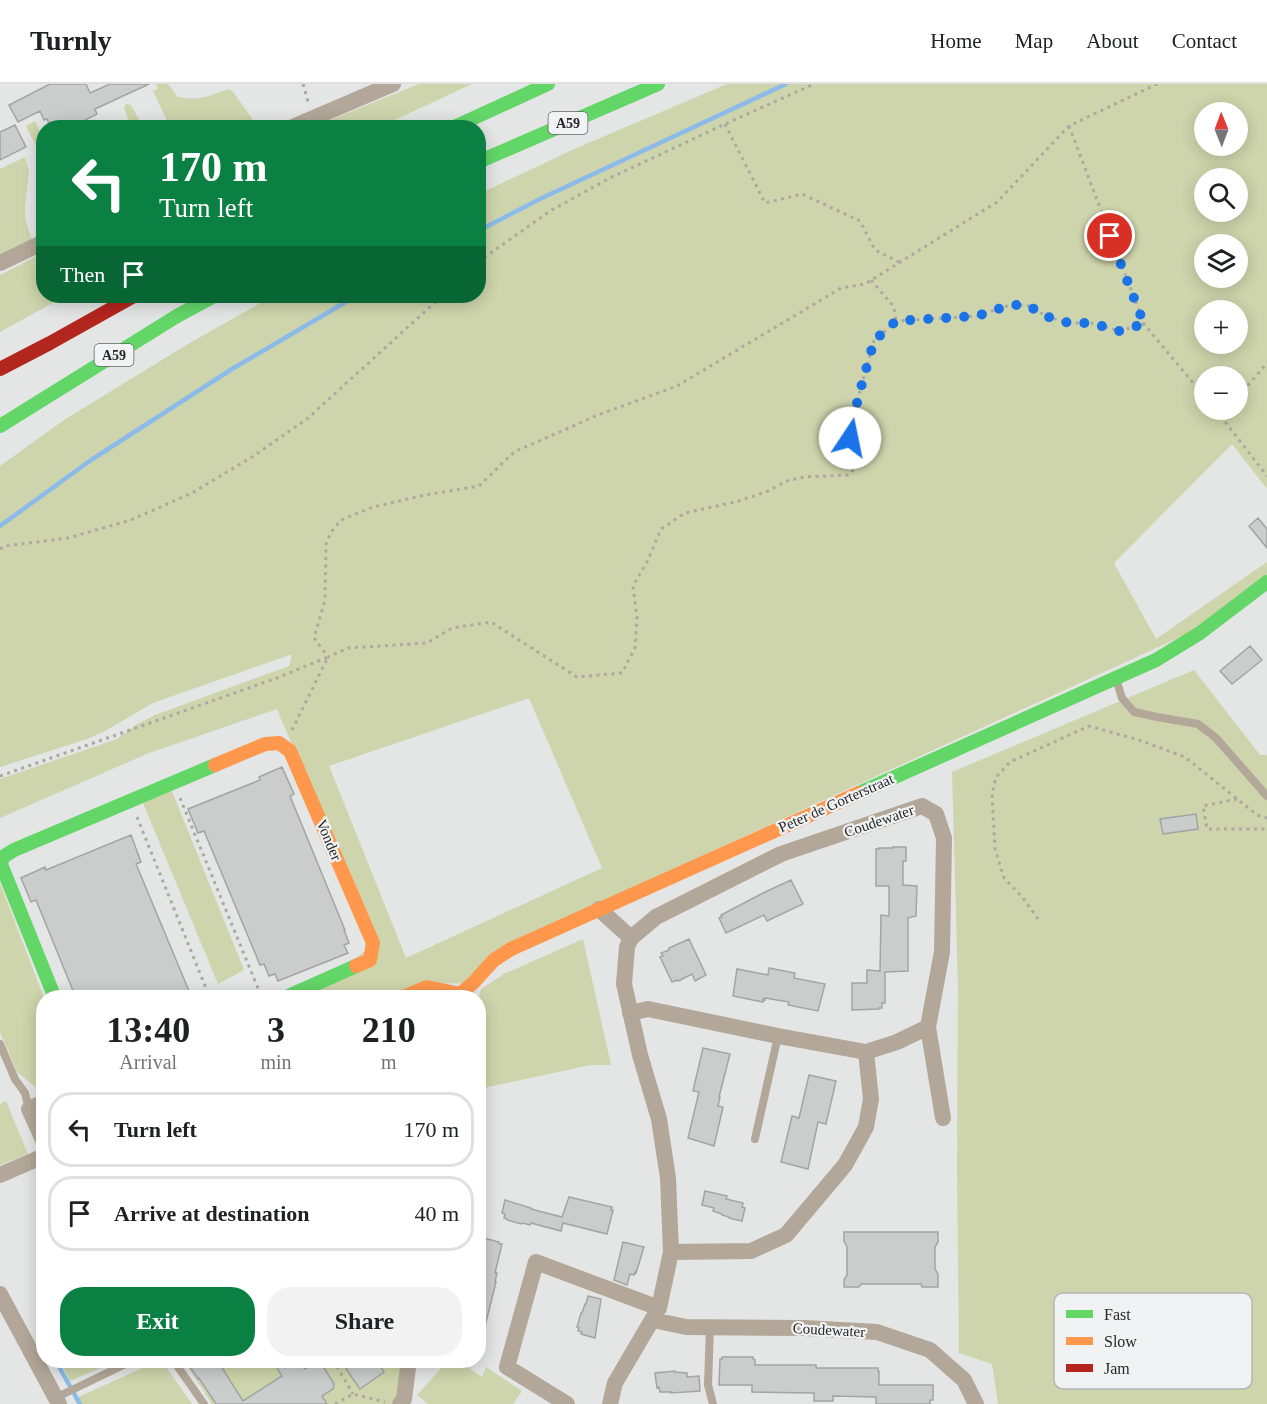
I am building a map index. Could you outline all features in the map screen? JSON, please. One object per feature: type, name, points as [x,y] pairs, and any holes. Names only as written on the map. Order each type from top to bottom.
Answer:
[{"type":"main road","points":[[469,120],[548,84]]},
{"type":"main road","name":"A59","points":[[486,159],[658,84]]},
{"type":"main road","points":[[0,369],[121,303]]},
{"type":"main road","name":"A59","points":[[0,428],[201,303]]},
{"type":"main road","points":[[0,376],[50,343]]},
{"type":"main road","name":"Peter de Gorterstraat","points":[[466,990],[502,953],[1156,660],[1183,646],[1267,582]]},
{"type":"main road","points":[[52,990],[1,864],[3,857],[14,850],[265,744],[277,742],[285,746]]},
{"type":"main road","name":"Vonder","points":[[285,746],[290,751],[373,943],[370,960],[302,990]]},
{"type":"main road","name":"Peter de Gorterstraat","points":[[420,990],[427,987],[438,990]]},
{"type":"street","points":[[308,120],[393,84]]},
{"type":"street","points":[[0,263],[36,246]]},
{"type":"street","name":"Coudewater","points":[[631,938],[656,917],[781,854],[922,806],[936,814],[944,838],[942,951],[928,1027],[943,1118]]},
{"type":"street","points":[[599,909],[631,938],[627,947],[624,984],[640,1055],[659,1119],[668,1178],[671,1252],[656,1314],[615,1383],[610,1404]]},
{"type":"street","points":[[630,1013],[648,1009],[866,1052],[897,1042],[928,1027]]},
{"type":"street","points":[[671,1252],[751,1251],[786,1235],[845,1165],[866,1127],[871,1099],[866,1052]]},
{"type":"street","points":[[0,1174],[36,1159]]},
{"type":"street","name":"Coudewater","points":[[567,1404],[507,1367],[536,1262],[686,1327],[804,1328],[878,1332],[930,1350],[964,1380],[976,1404]]},
{"type":"street","points":[[0,1294],[36,1358]]},
{"type":"street","points":[[42,1368],[59,1399]]},
{"type":"street","points":[[402,1403],[408,1368]]},
{"type":"lane","points":[[1116,679],[1122,698],[1134,712],[1198,724],[1216,738],[1267,796]]},
{"type":"lane","points":[[755,1138],[778,1036]]},
{"type":"lane","points":[[0,1044],[15,1079],[36,1105]]},
{"type":"lane","points":[[710,1327],[708,1385],[713,1404]]},
{"type":"lane","points":[[59,1399],[79,1386],[117,1368]]},
{"type":"lane","points":[[179,1368],[204,1404]]},
{"type":"path","points":[[303,84],[313,118]]},
{"type":"path","points":[[486,256],[550,211],[610,178],[814,84]]},
{"type":"path","points":[[328,657],[314,638],[325,600],[326,544],[331,532],[341,520],[372,507],[479,486],[514,452],[598,415],[677,386],[841,288],[865,284],[997,202],[1069,126],[1157,84]]},
{"type":"path","points":[[725,124],[765,203],[802,194],[860,221],[875,250],[898,262],[891,267]]},
{"type":"path","points":[[1069,126],[1144,324],[1194,384]]},
{"type":"path","points":[[871,280],[894,307],[896,321]]},
{"type":"path","points":[[0,549],[5,546],[68,538],[130,520],[192,493],[307,419],[434,303]]},
{"type":"path","points":[[0,776],[278,678],[348,648],[427,643],[452,628],[491,622],[577,677],[622,673],[635,648],[637,617],[633,586],[648,560],[661,529],[685,513],[748,498],[787,481],[804,477],[849,475],[858,463],[850,438],[858,398],[874,341],[896,321],[977,316],[1010,305],[1027,305],[1048,317],[1069,323],[1091,323],[1119,331],[1144,324]]},
{"type":"path","points":[[1248,385],[1267,363]]},
{"type":"path","points":[[1224,420],[1267,476]]},
{"type":"path","points":[[285,746],[328,657]]},
{"type":"path","points":[[1038,919],[1023,898],[1004,878],[995,849],[992,794],[996,777],[1010,762],[1089,726],[1139,740],[1185,757],[1257,815],[1267,818]]},
{"type":"path","points":[[174,783],[259,990]]},
{"type":"path","points":[[1238,799],[1203,806],[1207,829],[1267,829]]},
{"type":"path","points":[[130,801],[207,990]]},
{"type":"path","points":[[338,1368],[353,1394]]},
{"type":"path","points":[[335,1404],[353,1394],[402,1403]]},
{"type":"green space","points":[[156,84],[168,84],[178,97],[192,98],[204,97],[229,89],[253,120],[167,120],[153,91],[158,89]]},
{"type":"green space","points":[[419,84],[472,84],[395,120],[330,120]]},
{"type":"green space","points":[[727,84],[1267,84],[1267,489],[1232,444],[1114,563],[1156,639],[1267,562],[1267,576],[1200,628],[507,945],[466,983],[420,984],[406,990],[307,990],[376,944],[277,709],[149,753],[0,818],[0,779],[117,739],[137,724],[155,715],[289,666],[292,654],[153,703],[87,739],[0,767],[0,466],[64,420],[188,344],[261,303],[486,303],[486,191],[572,150]],"holes":[[[529,698],[602,868],[406,958],[329,766]]]},
{"type":"green space","points":[[126,104],[131,105],[139,120],[128,120],[124,108]]},
{"type":"green space","points":[[35,121],[36,146],[26,126]]},
{"type":"green space","points":[[25,157],[29,172],[26,221],[33,243],[0,260],[0,169]]},
{"type":"green space","points":[[36,257],[36,303],[52,303],[0,332],[0,275]]},
{"type":"green space","points":[[1194,670],[1260,755],[1267,755],[1267,1404],[998,1404],[992,1364],[959,1353],[958,985],[952,772]]},
{"type":"green space","points":[[172,791],[244,970],[218,984],[143,803]]},
{"type":"green space","points":[[0,883],[41,990],[36,990],[36,1087],[17,1072],[0,1032]]},
{"type":"green space","points":[[583,939],[611,1065],[591,1065],[486,1088],[486,990],[481,990],[504,974]]},
{"type":"green space","points":[[6,1101],[28,1154],[0,1165],[0,1104]]},
{"type":"green space","points":[[486,1367],[522,1391],[513,1404],[428,1404],[417,1395],[441,1368],[469,1368],[482,1377]]},
{"type":"green space","points":[[64,1368],[101,1368],[70,1381]]},
{"type":"green space","points":[[143,1368],[167,1368],[192,1404],[78,1404],[74,1399]]},
{"type":"green space","points":[[189,1368],[402,1368],[397,1397],[393,1404],[212,1404]]},
{"type":"building","points":[[50,84],[86,84],[90,93],[110,84],[149,84],[95,109],[97,114],[85,120],[44,120],[40,111],[18,122],[9,105]]},
{"type":"building","points":[[15,125],[26,147],[0,160],[0,132]]},
{"type":"building","points":[[1258,518],[1267,529],[1267,548],[1249,526]]},
{"type":"building","points":[[1250,646],[1262,660],[1232,684],[1220,671]]},
{"type":"building","points":[[282,767],[294,794],[290,796],[349,943],[344,945],[348,953],[278,981],[275,974],[269,976],[264,964],[260,965],[204,831],[198,833],[188,809],[260,780],[259,777]]},
{"type":"building","points":[[1196,814],[1198,829],[1163,834],[1160,819]]},
{"type":"building","points":[[131,835],[141,862],[136,864],[189,990],[73,990],[36,900],[31,902],[21,878],[45,867],[46,870]]},
{"type":"building","points":[[906,847],[906,861],[903,861],[903,885],[917,886],[916,916],[908,918],[908,971],[885,972],[885,1003],[882,1003],[882,1008],[852,1010],[852,983],[867,983],[867,970],[880,971],[881,915],[889,916],[889,886],[876,886],[876,849]]},
{"type":"building","points":[[791,880],[803,904],[767,921],[764,915],[726,933],[719,918],[722,917],[721,915]]},
{"type":"building","points":[[689,939],[706,975],[695,981],[692,974],[672,982],[660,957],[663,956],[661,953]]},
{"type":"building","points":[[769,968],[795,973],[794,978],[825,984],[818,1011],[788,1005],[789,1002],[765,998],[763,1002],[733,996],[737,969],[768,975]]},
{"type":"building","points":[[703,1048],[730,1054],[719,1097],[718,1106],[723,1107],[714,1146],[688,1138],[699,1092],[693,1091]]},
{"type":"building","points":[[809,1075],[836,1081],[826,1124],[818,1122],[808,1169],[781,1162],[792,1116],[799,1118]]},
{"type":"building","points":[[705,1191],[727,1196],[726,1199],[743,1203],[742,1207],[745,1208],[742,1221],[729,1218],[713,1211],[714,1208],[702,1205]]},
{"type":"building","points":[[569,1197],[612,1207],[607,1234],[563,1223],[561,1231],[531,1223],[530,1225],[521,1224],[507,1220],[504,1218],[505,1214],[502,1213],[505,1200],[562,1217]]},
{"type":"building","points":[[844,1232],[938,1232],[935,1269],[938,1274],[938,1287],[922,1287],[921,1284],[861,1284],[859,1287],[844,1287],[847,1275],[847,1247]]},
{"type":"building","points":[[486,1239],[502,1244],[495,1273],[497,1273],[486,1322]]},
{"type":"building","points":[[623,1242],[644,1247],[636,1273],[630,1274],[627,1285],[614,1280]]},
{"type":"building","points":[[588,1296],[601,1299],[595,1338],[581,1334],[582,1332],[578,1331],[577,1327]]},
{"type":"building","points":[[722,1357],[753,1357],[755,1365],[878,1368],[879,1385],[933,1385],[933,1400],[930,1400],[930,1404],[876,1404],[876,1397],[833,1396],[833,1401],[814,1401],[814,1393],[752,1392],[752,1385],[719,1385]]},
{"type":"building","points":[[191,1368],[222,1368],[243,1401],[282,1376],[277,1368],[324,1368],[334,1384],[333,1389],[322,1396],[327,1404],[216,1404]]},
{"type":"building","points":[[381,1368],[384,1372],[360,1389],[346,1369]]},
{"type":"building","points":[[675,1371],[687,1373],[687,1377],[699,1376],[700,1391],[660,1392],[659,1387],[657,1388],[655,1373]]},
{"type":"waterway","points":[[486,227],[542,198],[786,84]]},
{"type":"waterway","points":[[0,526],[91,460],[232,369],[344,303]]},
{"type":"waterway","points":[[60,1368],[80,1404]]},
{"type":"traffic: fast","points":[[469,120],[548,84]]},
{"type":"traffic: fast","points":[[486,159],[658,84]]},
{"type":"traffic: fast","points":[[0,426],[201,303]]},
{"type":"traffic: fast","points":[[859,793],[1156,660],[1200,633],[1267,582]]},
{"type":"traffic: fast","points":[[52,990],[1,864],[3,857],[14,850],[215,765]]},
{"type":"traffic: fast","points":[[302,990],[356,966]]},
{"type":"traffic: slow","points":[[215,765],[265,744],[279,743],[290,751],[373,943],[370,960],[356,966]]},
{"type":"traffic: slow","points":[[465,990],[494,960],[511,949],[859,793]]},
{"type":"traffic: slow","points":[[420,990],[427,987],[441,990]]},
{"type":"traffic: jam","points":[[0,369],[121,303]]},
{"type":"route","points":[[850,438],[858,398],[874,341],[896,321],[977,316],[1010,305],[1027,305],[1048,317],[1069,323],[1091,323],[1119,331],[1144,324],[1110,236]]}]
